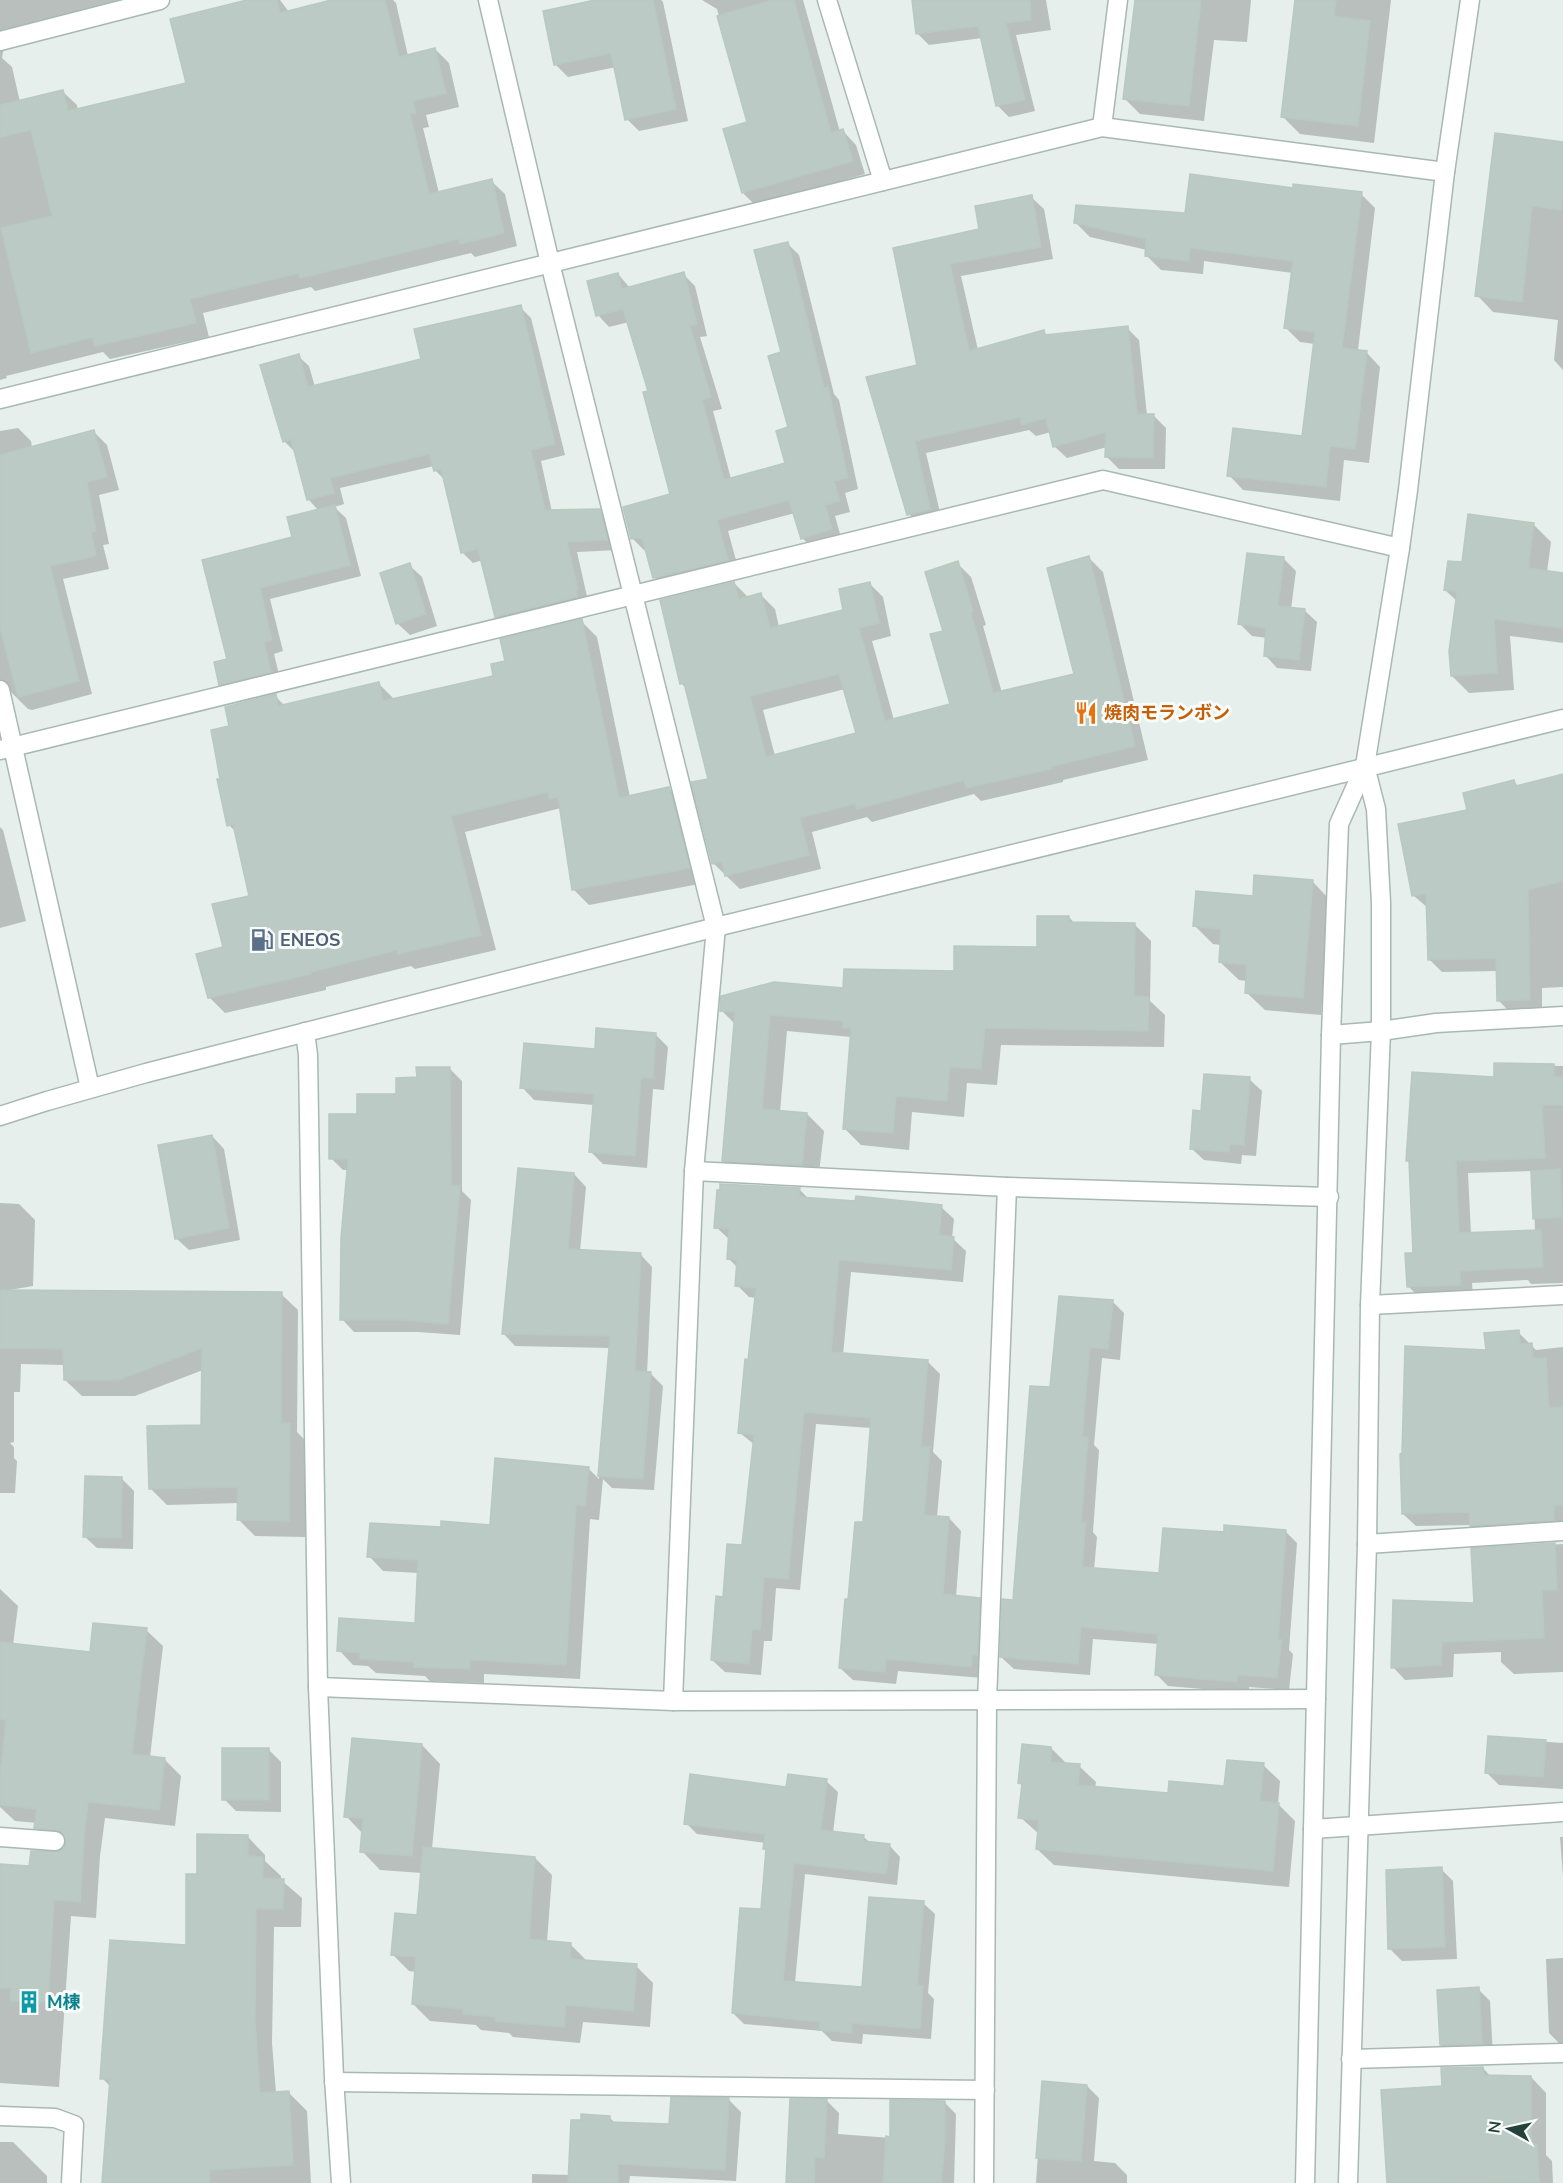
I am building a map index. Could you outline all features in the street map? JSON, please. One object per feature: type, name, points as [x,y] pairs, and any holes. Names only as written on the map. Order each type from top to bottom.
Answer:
[{"type":"street","points":[[0,41],[160,0]]},
{"type":"street","points":[[488,0],[550,263],[716,927],[694,1172],[673,1701]]},
{"type":"street","points":[[827,0],[883,181]]},
{"type":"street","points":[[1102,126],[1118,0]]},
{"type":"street","points":[[1305,2183],[1331,1035],[1339,824],[1365,766],[1400,549],[1445,172],[1470,0]]},
{"type":"street","points":[[0,399],[1102,126],[1445,172]]},
{"type":"street","points":[[7,748],[1103,480],[1400,549]]},
{"type":"street","points":[[0,690],[7,748],[90,1088]]},
{"type":"street","points":[[0,1116],[90,1088],[716,927],[1563,719]]},
{"type":"street","points":[[1348,2183],[1367,1544],[1370,1305],[1381,1031],[1382,903],[1376,809],[1365,766]]},
{"type":"street","points":[[1331,1035],[1436,1023],[1563,1016]]},
{"type":"street","points":[[305,1032],[308,1054],[318,1687],[334,2082],[341,2183]]},
{"type":"street","points":[[694,1172],[1006,1187],[1329,1197]]},
{"type":"street","points":[[984,2183],[987,1701],[1006,1187]]},
{"type":"street","points":[[1370,1305],[1563,1295]]},
{"type":"street","points":[[1367,1544],[1563,1532]]},
{"type":"street","points":[[318,1687],[673,1701],[1316,1699]]},
{"type":"street","points":[[1313,1828],[1359,1827],[1563,1812]]},
{"type":"street","points":[[0,1837],[55,1841]]},
{"type":"street","points":[[1351,2059],[1563,2053]]},
{"type":"street","points":[[334,2082],[985,2090]]},
{"type":"street","points":[[0,2116],[55,2118],[74,2125],[71,2183]]},
{"type":"building","points":[[247,0],[277,0],[280,13],[331,0],[385,0],[399,57],[435,48],[446,93],[413,101],[416,113],[410,114],[429,194],[492,179],[504,233],[460,244],[459,239],[300,278],[299,273],[190,299],[196,323],[95,346],[93,337],[31,353],[1,228],[52,216],[31,130],[0,137],[0,105],[63,90],[68,111],[186,83],[170,19]]},
{"type":"building","points":[[595,0],[653,0],[676,109],[625,120],[611,53],[554,65],[543,11]]},
{"type":"building","points":[[772,0],[794,0],[831,133],[843,129],[853,161],[742,193],[723,129],[747,122],[717,16]]},
{"type":"building","points":[[912,0],[1030,0],[1031,20],[1006,23],[1025,100],[996,106],[978,26],[916,34]]},
{"type":"building","points":[[1135,0],[1201,0],[1189,106],[1123,99]]},
{"type":"building","points":[[1295,0],[1336,0],[1334,16],[1370,21],[1358,126],[1281,117]]},
{"type":"building","points":[[1495,133],[1563,142],[1561,210],[1532,206],[1522,302],[1475,296]]},
{"type":"building","points":[[1190,174],[1293,188],[1293,184],[1362,192],[1342,348],[1367,351],[1355,449],[1330,446],[1326,487],[1227,476],[1233,428],[1302,436],[1315,332],[1284,328],[1293,261],[1190,248],[1189,261],[1145,256],[1146,239],[1074,223],[1076,205],[1185,213]]},
{"type":"building","points":[[1032,195],[1041,247],[950,264],[969,351],[1044,330],[1045,335],[1128,326],[1137,414],[1154,414],[1153,458],[1105,457],[1106,432],[1053,447],[1046,418],[1022,425],[1020,417],[915,441],[930,509],[907,515],[866,377],[917,365],[893,248],[979,229],[975,206]]},
{"type":"building","points":[[788,242],[824,388],[828,387],[848,478],[834,481],[840,501],[825,505],[832,529],[801,539],[789,500],[717,520],[728,560],[653,578],[642,538],[631,539],[623,507],[670,494],[643,392],[648,391],[623,309],[596,316],[587,281],[618,273],[622,289],[684,272],[697,324],[690,326],[711,397],[702,400],[724,480],[785,463],[776,431],[788,427],[768,356],[781,352],[754,250]]},
{"type":"building","points":[[521,305],[555,444],[531,450],[545,510],[600,509],[608,540],[567,542],[578,590],[576,590],[577,597],[495,617],[478,549],[461,553],[441,469],[434,471],[429,454],[330,478],[334,493],[307,500],[291,439],[283,442],[260,365],[299,354],[308,387],[421,359],[414,329]]},
{"type":"building","points":[[94,430],[107,477],[87,482],[96,531],[91,532],[96,556],[50,566],[79,681],[18,697],[0,627],[0,455]]},
{"type":"building","points":[[335,505],[350,565],[260,588],[272,640],[264,642],[271,672],[219,685],[214,662],[227,659],[202,560],[292,537],[287,517]]},
{"type":"building","points":[[1468,514],[1534,523],[1528,568],[1563,573],[1563,628],[1494,619],[1497,673],[1451,676],[1449,651],[1457,592],[1444,590],[1448,561],[1462,562]]},
{"type":"building","points":[[1247,553],[1284,557],[1278,606],[1305,609],[1299,660],[1264,656],[1266,628],[1238,624]]},
{"type":"building","points":[[1089,556],[1135,746],[1050,767],[1051,769],[966,788],[964,780],[857,809],[855,804],[800,818],[809,855],[725,876],[722,862],[712,864],[691,782],[708,779],[684,683],[680,684],[660,600],[734,582],[739,599],[761,593],[770,628],[843,610],[839,589],[870,582],[879,623],[859,628],[885,721],[950,704],[930,634],[943,631],[925,572],[958,561],[993,693],[1074,674],[1047,568]],"holes":[[[839,674],[856,733],[766,757],[750,696]]]},
{"type":"building","points":[[410,563],[426,614],[396,624],[380,573]]},
{"type":"building","points":[[582,619],[619,798],[669,787],[690,868],[572,890],[558,797],[549,799],[548,792],[451,816],[481,935],[398,954],[397,950],[311,972],[311,974],[208,998],[196,954],[223,947],[212,904],[249,896],[233,824],[227,826],[217,779],[220,779],[211,730],[229,726],[225,707],[276,694],[278,706],[379,682],[383,701],[493,676],[491,664],[505,661],[500,639]]},
{"type":"building","points":[[1563,774],[1563,881],[1528,890],[1530,1000],[1497,1001],[1496,958],[1428,960],[1426,894],[1412,896],[1398,824],[1467,810],[1463,793],[1514,780],[1516,786]]},
{"type":"building","points":[[1254,875],[1313,880],[1303,998],[1245,993],[1247,965],[1219,962],[1221,929],[1193,926],[1196,891],[1253,896]]},
{"type":"building","points":[[1037,916],[1069,916],[1069,922],[1135,923],[1134,996],[1149,997],[1148,1031],[985,1028],[981,1069],[950,1067],[947,1101],[896,1096],[893,1133],[843,1129],[851,1028],[843,1028],[843,1021],[770,1015],[762,1109],[807,1113],[802,1165],[722,1161],[735,1012],[720,1011],[721,996],[774,982],[843,988],[844,969],[954,971],[954,946],[1037,947]]},
{"type":"building","points":[[596,1028],[656,1033],[653,1078],[641,1078],[635,1156],[589,1152],[594,1094],[520,1088],[524,1043],[595,1049]]},
{"type":"building","points":[[1494,1063],[1554,1064],[1554,1077],[1563,1077],[1563,1105],[1542,1105],[1545,1158],[1456,1161],[1459,1233],[1541,1230],[1543,1267],[1460,1271],[1461,1285],[1407,1287],[1405,1253],[1413,1253],[1409,1161],[1406,1161],[1412,1072],[1494,1077]]},
{"type":"building","points":[[416,1067],[450,1067],[451,1185],[460,1186],[448,1324],[405,1320],[340,1320],[341,1238],[348,1159],[329,1159],[329,1114],[357,1114],[357,1094],[396,1094],[396,1078],[417,1077]]},
{"type":"building","points":[[1204,1074],[1250,1077],[1244,1145],[1230,1144],[1229,1152],[1190,1149],[1193,1110],[1201,1111]]},
{"type":"building","points":[[212,1135],[229,1228],[175,1239],[158,1145]]},
{"type":"building","points":[[518,1168],[574,1173],[568,1249],[641,1253],[635,1371],[651,1372],[643,1479],[598,1476],[610,1336],[502,1334]]},
{"type":"building","points":[[1560,1169],[1562,1217],[1533,1219],[1531,1171]]},
{"type":"building","points":[[720,1184],[800,1188],[799,1197],[855,1201],[856,1196],[942,1205],[939,1235],[954,1237],[951,1270],[839,1260],[831,1352],[928,1360],[921,1446],[930,1447],[924,1515],[949,1517],[943,1594],[980,1598],[978,1655],[972,1655],[971,1667],[886,1659],[885,1672],[839,1668],[855,1522],[863,1522],[871,1418],[804,1412],[788,1579],[764,1577],[760,1630],[752,1629],[749,1664],[711,1660],[716,1596],[723,1597],[727,1544],[742,1545],[754,1435],[738,1433],[745,1359],[748,1360],[756,1288],[735,1286],[737,1260],[727,1259],[729,1229],[714,1228],[717,1190],[720,1190]]},
{"type":"building","points":[[0,1290],[282,1292],[281,1423],[290,1423],[289,1521],[237,1520],[238,1487],[149,1489],[147,1426],[201,1425],[202,1348],[118,1380],[64,1380],[63,1349],[0,1348]]},
{"type":"building","points":[[1059,1296],[1113,1300],[1108,1349],[1090,1347],[1082,1437],[1088,1437],[1081,1523],[1086,1523],[1082,1567],[1159,1573],[1163,1528],[1224,1532],[1224,1525],[1286,1530],[1278,1640],[1282,1640],[1277,1678],[1238,1675],[1237,1682],[1155,1675],[1158,1634],[1081,1627],[1078,1664],[1000,1657],[1002,1599],[1013,1600],[1030,1386],[1050,1387]]},
{"type":"building","points":[[1519,1330],[1520,1344],[1532,1343],[1533,1358],[1546,1358],[1549,1408],[1563,1407],[1563,1505],[1554,1506],[1554,1520],[1470,1526],[1469,1512],[1402,1514],[1400,1454],[1402,1453],[1405,1346],[1486,1350],[1484,1333]]},
{"type":"building","points":[[495,1458],[589,1467],[585,1506],[576,1505],[566,1665],[470,1660],[470,1669],[414,1667],[414,1662],[360,1659],[360,1653],[337,1651],[339,1618],[415,1623],[418,1560],[367,1557],[370,1523],[441,1527],[441,1521],[490,1525]]},
{"type":"building","points":[[85,1476],[122,1477],[121,1538],[83,1537]]},
{"type":"building","points":[[1555,1543],[1557,1590],[1542,1590],[1544,1638],[1442,1642],[1441,1665],[1391,1668],[1393,1600],[1474,1603],[1471,1548]]},
{"type":"building","points":[[93,1623],[147,1628],[132,1754],[165,1758],[159,1810],[88,1802],[80,1902],[54,1900],[48,2002],[10,2001],[11,1988],[0,1988],[0,1864],[29,1866],[31,1851],[59,1851],[64,1848],[66,1841],[61,1831],[34,1828],[37,1809],[0,1805],[0,1778],[6,1720],[0,1719],[0,1642],[90,1652]]},
{"type":"building","points":[[1488,1736],[1546,1740],[1543,1777],[1485,1773]]},
{"type":"building","points":[[352,1738],[422,1744],[412,1856],[360,1852],[363,1818],[344,1817]]},
{"type":"building","points":[[1022,1744],[1051,1747],[1051,1762],[1080,1764],[1078,1785],[1168,1793],[1169,1781],[1224,1786],[1227,1760],[1264,1763],[1260,1801],[1279,1803],[1273,1871],[1036,1849],[1039,1820],[1018,1818],[1022,1784],[1018,1783]]},
{"type":"building","points":[[222,1748],[269,1748],[269,1800],[222,1800]]},
{"type":"building","points":[[690,1774],[786,1787],[788,1774],[827,1779],[821,1830],[864,1835],[863,1841],[890,1844],[886,1874],[794,1863],[783,1981],[862,1987],[869,1897],[924,1901],[917,1985],[923,1986],[920,2029],[852,2023],[852,2033],[819,2030],[820,2022],[732,2013],[740,1908],[761,1909],[765,1834],[684,1824]]},
{"type":"building","points":[[197,1834],[248,1835],[248,1856],[263,1857],[263,1878],[284,1879],[283,1909],[256,1909],[255,2023],[260,2093],[289,2091],[293,2165],[209,2170],[210,2183],[102,2183],[110,2079],[100,2079],[110,1940],[186,1945],[186,1874],[197,1874]]},
{"type":"building","points":[[423,1847],[535,1857],[529,1939],[571,1943],[570,1959],[637,1964],[633,2011],[566,2005],[564,2027],[495,2021],[495,2017],[463,2014],[463,2009],[412,2004],[416,1957],[391,1955],[395,1913],[417,1915]]},
{"type":"building","points":[[1442,1867],[1445,1947],[1388,1949],[1386,1870]]},
{"type":"building","points":[[1479,1987],[1482,2044],[1440,2045],[1437,1990]]},
{"type":"building","points":[[1483,2067],[1484,2075],[1531,2076],[1531,2144],[1537,2144],[1539,2182],[1387,2183],[1381,2090],[1442,2086],[1441,2068]]},
{"type":"building","points":[[1042,2081],[1087,2085],[1081,2161],[1036,2158]]},
{"type":"building","points":[[671,2097],[729,2098],[725,2170],[618,2164],[618,2183],[568,2183],[571,2120],[581,2120],[581,2114],[610,2116],[610,2122],[669,2124]]},
{"type":"building","points":[[790,2099],[827,2099],[824,2158],[815,2157],[814,2183],[786,2183]]},
{"type":"building","points":[[890,2100],[945,2101],[945,2141],[941,2183],[883,2183],[886,2136],[890,2137]]},
{"type":"place","name":"焼肉モランボン","points":[[1086,713]]},
{"type":"place","name":"ENEOS","points":[[262,940]]},
{"type":"place","name":"M棟","points":[[29,2002]]}]
